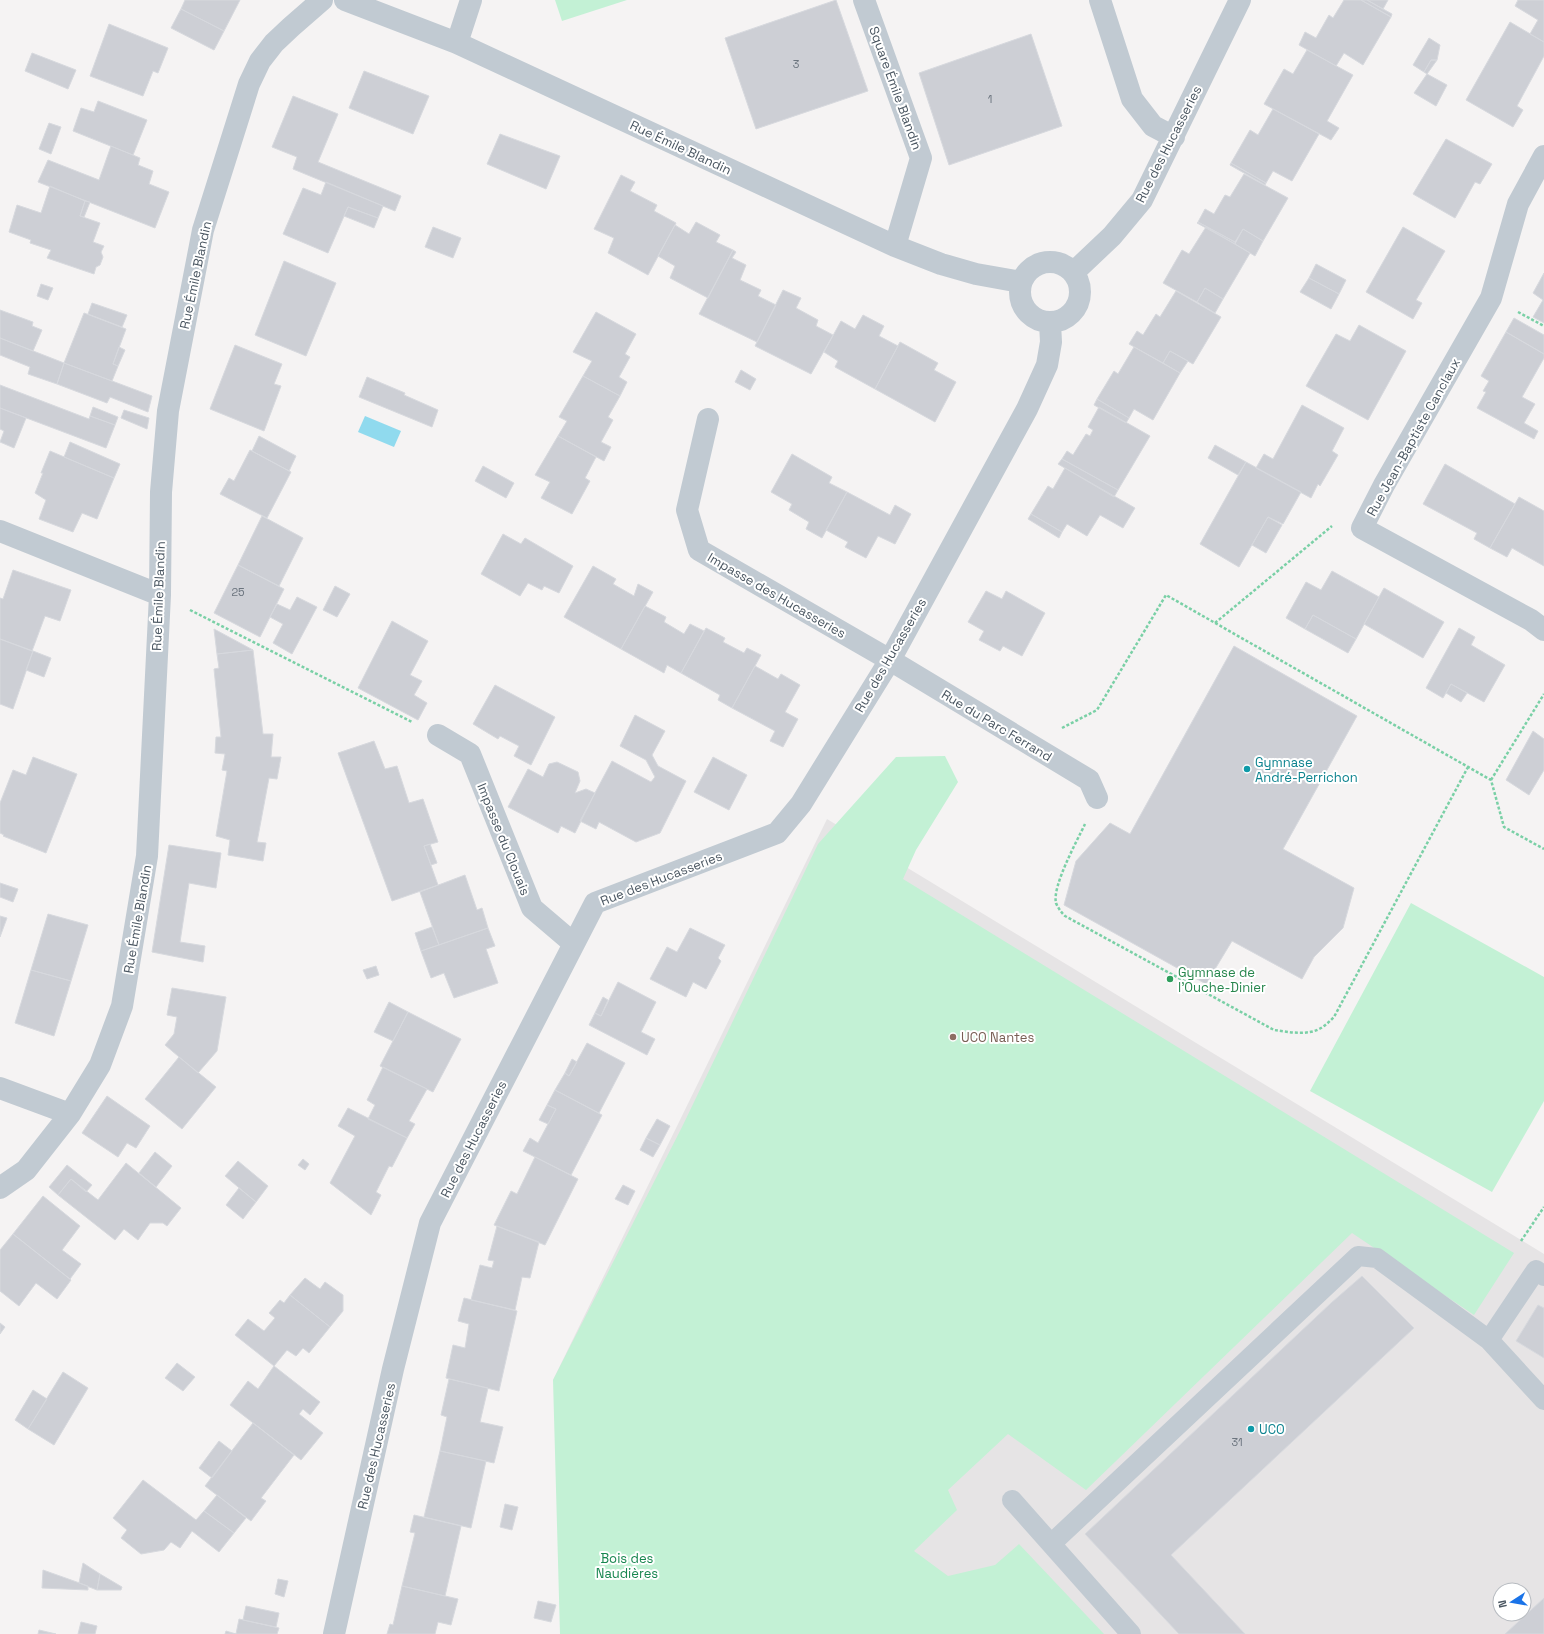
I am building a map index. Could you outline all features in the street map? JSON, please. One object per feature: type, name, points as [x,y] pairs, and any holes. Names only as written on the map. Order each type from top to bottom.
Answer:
[{"type":"street","name":"Rue Émile Blandin","points":[[0,1188],[26,1170],[70,1114],[100,1065],[122,1006],[147,856],[160,595],[161,492],[168,411],[203,230],[249,84],[260,61],[291,27],[322,0]]},
{"type":"street","name":"Rue Émile Blandin","points":[[345,0],[457,43],[895,246],[941,264],[976,274],[1021,282]]},
{"type":"street","points":[[457,43],[470,0]]},
{"type":"street","name":"Square Émile Blandin","points":[[864,0],[921,158],[895,246]]},
{"type":"street","points":[[1100,0],[1132,99],[1153,126],[1174,137]]},
{"type":"street","name":"Rue des Hucasseries","points":[[1074,272],[1112,236],[1142,200],[1240,0]]},
{"type":"street","name":"Rue Jean-Baptiste Canclaux","points":[[1544,156],[1518,204],[1491,298],[1384,485],[1362,528],[1531,620],[1544,630]]},
{"type":"street","points":[[1047,261],[1062,264],[1074,272],[1080,288],[1080,299],[1074,311],[1063,319],[1050,323],[1036,319],[1023,308],[1019,291],[1021,282],[1031,268],[1047,261]]},
{"type":"street","name":"Rue des Hucasseries","points":[[334,1634],[393,1369],[430,1223],[573,943],[595,903],[777,833],[801,804],[890,660],[1030,402],[1047,364],[1050,342],[1050,323]]},
{"type":"street","name":"Impasse des Hucasseries","points":[[708,419],[687,510],[699,550],[890,660]]},
{"type":"street","points":[[0,531],[160,595]]},
{"type":"street","name":"Rue du Parc Ferrand","points":[[890,660],[1089,780],[1097,798]]},
{"type":"street","name":"Impasse du Clouais","points":[[438,735],[470,754],[532,908],[573,943]]},
{"type":"street","points":[[0,1088],[70,1114]]},
{"type":"lane","points":[[1051,1544],[1358,1256],[1378,1258],[1489,1340],[1544,1400]]},
{"type":"lane","points":[[1489,1340],[1536,1270],[1544,1276]]},
{"type":"lane","points":[[1012,1500],[1131,1634]]},
{"type":"path","points":[[1215,623],[1328,530],[1338,519],[1362,528]]},
{"type":"path","points":[[160,595],[438,735]]},
{"type":"path","points":[[1030,745],[1097,710],[1166,595],[1491,780],[1504,827],[1544,849]]},
{"type":"path","points":[[1491,780],[1544,694]]},
{"type":"path","points":[[1097,798],[1057,886],[1056,901],[1059,909],[1065,916],[1274,1030],[1308,1032],[1321,1028],[1334,1018],[1468,767]]},
{"type":"path","points":[[1521,1240],[1544,1207]]},
{"type":"shaded area","name":"UCO Nantes","points":[[827,819],[1544,1254],[1544,1634],[780,1634],[553,1380]]},
{"type":"green space","points":[[555,0],[627,0],[562,21]]},
{"type":"green space","name":"UCO Nantes","points":[[945,756],[958,782],[916,850],[903,879],[1514,1253],[1474,1315],[1352,1233],[1086,1490],[1008,1434],[948,1490],[957,1510],[914,1551],[948,1576],[995,1565],[1019,1544],[1104,1634],[560,1634],[553,1380],[682,1127],[818,844],[896,757]]},
{"type":"green space","points":[[1411,903],[1544,977],[1544,1101],[1492,1192],[1310,1091]]},
{"type":"water","points":[[365,416],[401,431],[394,447],[358,432]]},
{"type":"building","points":[[185,0],[240,0],[224,31],[181,9]]},
{"type":"building","points":[[836,0],[868,91],[756,129],[725,38]]},
{"type":"building","points":[[1344,0],[1361,0],[1391,17],[1363,65],[1344,53],[1336,66],[1299,45],[1305,32],[1316,38],[1329,15],[1333,18]]},
{"type":"building","points":[[1361,0],[1367,0],[1392,14],[1391,17]]},
{"type":"building","points":[[1367,0],[1388,0],[1383,9]]},
{"type":"building","points":[[1518,0],[1544,0],[1544,42],[1530,34],[1538,20],[1515,6]]},
{"type":"building","points":[[181,9],[224,31],[214,50],[171,28]]},
{"type":"building","points":[[1510,22],[1544,42],[1544,56],[1517,106],[1523,110],[1513,127],[1466,100]]},
{"type":"building","points":[[109,24],[168,48],[158,73],[153,71],[143,96],[90,76]]},
{"type":"building","points":[[1031,34],[1062,126],[949,165],[919,73]]},
{"type":"building","points":[[1429,38],[1440,45],[1437,60],[1431,60],[1424,72],[1413,65]]},
{"type":"building","points":[[1307,50],[1353,75],[1327,121],[1339,128],[1331,140],[1264,104],[1284,69],[1293,74]]},
{"type":"building","points":[[32,53],[76,70],[68,89],[25,71]]},
{"type":"building","points":[[1431,60],[1437,60],[1427,74],[1424,72]]},
{"type":"building","points":[[364,71],[429,96],[413,134],[349,108]]},
{"type":"building","points":[[1427,74],[1447,85],[1436,106],[1414,93]]},
{"type":"building","points":[[293,96],[338,114],[318,162],[401,196],[395,211],[293,169],[297,157],[272,147]]},
{"type":"building","points":[[98,101],[147,120],[133,155],[73,131],[81,108],[94,112]]},
{"type":"building","points":[[1273,109],[1319,134],[1292,181],[1273,171],[1266,183],[1231,163],[1250,130],[1258,135]]},
{"type":"building","points":[[49,123],[61,127],[51,154],[39,149]]},
{"type":"building","points":[[500,134],[560,156],[546,189],[487,164]]},
{"type":"building","points":[[1446,139],[1492,164],[1480,184],[1475,182],[1455,218],[1413,194]]},
{"type":"building","points":[[111,146],[140,158],[138,165],[153,171],[149,184],[169,192],[155,228],[38,182],[48,160],[99,180]]},
{"type":"building","points":[[1231,163],[1266,183],[1265,185],[1230,165]]},
{"type":"building","points":[[1244,174],[1288,198],[1263,241],[1243,229],[1235,242],[1198,222],[1205,209],[1214,214],[1225,195],[1230,197]]},
{"type":"building","points":[[621,175],[635,182],[630,191],[657,205],[654,211],[676,223],[648,275],[608,253],[614,238],[594,229]]},
{"type":"building","points":[[326,182],[383,206],[378,218],[348,207],[328,253],[283,234],[303,188],[321,195]]},
{"type":"building","points":[[50,186],[85,201],[80,216],[100,223],[93,242],[104,246],[101,252],[103,257],[100,265],[96,267],[94,274],[47,258],[51,250],[30,243],[31,240],[9,232],[17,205],[41,213]]},
{"type":"building","points":[[85,201],[90,202],[84,217],[80,216]]},
{"type":"building","points":[[348,207],[378,218],[374,228],[344,216]]},
{"type":"building","points":[[696,222],[720,235],[716,242],[733,250],[708,298],[670,278],[675,266],[658,256],[675,225],[689,234]]},
{"type":"building","points":[[1198,222],[1235,242],[1235,244],[1197,223]]},
{"type":"building","points":[[433,227],[461,238],[453,258],[425,247]]},
{"type":"building","points":[[1206,227],[1250,253],[1223,299],[1205,288],[1197,302],[1163,283],[1182,250],[1189,254]]},
{"type":"building","points":[[1403,227],[1445,251],[1416,300],[1422,303],[1413,319],[1366,292]]},
{"type":"building","points":[[1243,229],[1263,241],[1255,256],[1235,244]]},
{"type":"building","points":[[733,250],[736,252],[732,258],[746,265],[740,280],[761,290],[758,296],[776,305],[757,342],[699,314]]},
{"type":"building","points":[[284,261],[336,283],[306,356],[255,335]]},
{"type":"building","points":[[1316,264],[1346,280],[1339,294],[1309,278]]},
{"type":"building","points":[[1544,273],[1544,323],[1533,317],[1543,300],[1533,293]]},
{"type":"building","points":[[1309,278],[1339,294],[1331,309],[1300,292]]},
{"type":"building","points":[[41,284],[53,288],[48,300],[37,296]]},
{"type":"building","points":[[1205,288],[1223,299],[1215,313],[1197,302]]},
{"type":"building","points":[[783,290],[801,298],[796,308],[818,320],[816,326],[833,335],[811,374],[755,346]]},
{"type":"building","points":[[1176,291],[1221,317],[1193,364],[1170,351],[1163,363],[1129,344],[1137,331],[1143,335],[1156,314],[1160,317]]},
{"type":"building","points":[[92,303],[127,315],[122,327],[88,314]]},
{"type":"building","points":[[0,310],[33,322],[32,326],[42,330],[33,351],[0,338]]},
{"type":"building","points":[[596,312],[636,334],[625,354],[630,357],[619,377],[627,382],[620,396],[583,376],[592,361],[573,352]]},
{"type":"building","points":[[84,313],[126,329],[113,364],[118,366],[112,381],[64,363]]},
{"type":"building","points":[[863,315],[884,326],[879,336],[898,346],[875,389],[835,367],[838,361],[824,352],[841,321],[855,329]]},
{"type":"building","points":[[1514,318],[1544,335],[1544,354],[1506,332]]},
{"type":"building","points":[[1359,325],[1406,351],[1368,420],[1306,386],[1336,334],[1350,341]]},
{"type":"building","points":[[1506,332],[1544,354],[1544,358],[1522,397],[1535,404],[1524,423],[1538,431],[1534,439],[1477,408],[1486,392],[1483,391],[1489,381],[1481,376]]},
{"type":"building","points":[[0,338],[64,363],[57,384],[28,374],[30,367],[0,355]]},
{"type":"building","points":[[900,342],[938,363],[934,370],[956,382],[935,422],[875,389]]},
{"type":"building","points":[[235,345],[282,364],[274,384],[281,386],[264,431],[210,409]]},
{"type":"building","points":[[119,347],[125,350],[118,366],[113,364]]},
{"type":"building","points":[[1134,347],[1180,373],[1153,420],[1134,409],[1129,418],[1097,399],[1114,371],[1118,374]]},
{"type":"building","points":[[1170,351],[1188,361],[1180,373],[1163,363]]},
{"type":"building","points":[[64,363],[152,396],[148,412],[110,397],[107,403],[57,384]]},
{"type":"building","points":[[741,370],[756,379],[750,390],[735,382]]},
{"type":"building","points":[[583,376],[620,396],[608,417],[613,420],[601,442],[611,447],[604,461],[558,436],[567,421],[559,417]]},
{"type":"building","points":[[367,377],[405,393],[404,395],[438,410],[432,427],[359,397]]},
{"type":"building","points":[[0,385],[89,419],[90,416],[115,425],[106,448],[0,408]]},
{"type":"building","points":[[1097,399],[1129,418],[1126,423],[1094,405]]},
{"type":"building","points":[[1302,405],[1344,428],[1332,451],[1338,455],[1320,486],[1318,484],[1311,498],[1256,468],[1264,454],[1273,459]]},
{"type":"building","points":[[93,407],[118,417],[115,425],[90,416]]},
{"type":"building","points":[[1099,407],[1150,436],[1118,490],[1062,459],[1067,451],[1073,455],[1086,434],[1090,436],[1093,430],[1088,427]]},
{"type":"building","points":[[0,408],[26,418],[14,448],[0,442],[4,431],[0,429]]},
{"type":"building","points":[[124,410],[149,418],[147,429],[121,418]]},
{"type":"building","points":[[259,436],[296,456],[289,471],[252,451]]},
{"type":"building","points":[[558,436],[596,457],[585,478],[590,481],[572,514],[541,498],[550,482],[535,475]]},
{"type":"building","points":[[70,442],[120,464],[114,478],[64,457]]},
{"type":"building","points":[[1215,445],[1246,462],[1238,475],[1208,458]]},
{"type":"building","points":[[250,450],[291,472],[267,518],[220,494],[229,478],[234,481]]},
{"type":"building","points":[[50,451],[114,478],[97,519],[82,513],[73,532],[39,519],[46,500],[35,493]]},
{"type":"building","points":[[792,454],[832,477],[829,483],[847,492],[822,538],[806,529],[809,522],[789,510],[792,504],[771,492]]},
{"type":"building","points":[[1062,459],[1118,490],[1114,497],[1058,464]]},
{"type":"building","points":[[1246,462],[1301,492],[1283,524],[1268,517],[1239,567],[1200,544]]},
{"type":"building","points":[[1445,464],[1515,504],[1490,548],[1474,539],[1477,533],[1423,504]]},
{"type":"building","points":[[483,466],[514,483],[506,498],[475,481]]},
{"type":"building","points":[[1065,468],[1135,508],[1123,528],[1100,515],[1087,536],[1067,524],[1062,532],[1031,514],[1048,486],[1053,489]]},
{"type":"building","points":[[847,492],[890,515],[895,505],[911,514],[895,544],[878,536],[866,558],[845,547],[848,542],[826,530]]},
{"type":"building","points":[[1519,497],[1544,511],[1544,566],[1512,548],[1507,557],[1490,548]]},
{"type":"building","points":[[1031,514],[1062,532],[1059,538],[1028,519]]},
{"type":"building","points":[[262,516],[303,538],[279,586],[238,565]]},
{"type":"building","points":[[1268,517],[1282,525],[1266,553],[1252,545]]},
{"type":"building","points":[[503,534],[521,544],[525,538],[573,566],[559,593],[544,586],[542,590],[528,583],[520,596],[481,574]]},
{"type":"building","points":[[238,565],[284,589],[260,637],[214,613]]},
{"type":"building","points":[[593,566],[616,579],[613,584],[634,596],[638,584],[653,592],[621,649],[564,617]]},
{"type":"building","points":[[13,570],[71,590],[60,621],[45,616],[32,651],[0,639],[0,598],[3,599]]},
{"type":"building","points":[[1332,571],[1379,597],[1356,639],[1313,615],[1305,629],[1286,618],[1306,582],[1321,590]]},
{"type":"building","points":[[335,586],[350,594],[337,617],[323,610]]},
{"type":"building","points":[[1384,588],[1444,622],[1423,658],[1364,624]]},
{"type":"building","points":[[986,591],[1002,599],[1006,591],[1045,613],[1022,656],[1003,646],[1000,651],[979,640],[984,631],[968,622]]},
{"type":"building","points":[[297,597],[317,607],[292,654],[273,643],[283,624],[270,617],[277,604],[290,610]]},
{"type":"building","points":[[645,606],[666,617],[664,622],[684,634],[690,624],[704,631],[681,673],[667,665],[664,673],[621,649]]},
{"type":"building","points":[[1313,615],[1356,639],[1348,653],[1305,629]]},
{"type":"building","points":[[392,621],[428,641],[410,675],[422,681],[414,695],[427,703],[418,720],[358,688]]},
{"type":"building","points":[[706,628],[725,638],[723,642],[744,653],[747,648],[761,655],[732,708],[718,700],[720,695],[681,673]]},
{"type":"building","points":[[1459,628],[1475,637],[1471,645],[1505,665],[1484,702],[1451,684],[1443,698],[1426,688]]},
{"type":"building","points":[[214,629],[253,650],[217,654]]},
{"type":"building","points":[[0,639],[33,651],[13,709],[0,704]]},
{"type":"building","name":"Gymnase André-Perrichon","points":[[1234,646],[1357,716],[1283,849],[1354,888],[1343,928],[1314,957],[1302,979],[1232,941],[1206,984],[1064,905],[1076,861],[1110,823],[1130,834]]},
{"type":"building","points":[[253,650],[263,734],[273,734],[271,757],[281,757],[277,779],[269,778],[257,842],[266,843],[263,861],[228,855],[230,840],[216,836],[227,771],[222,770],[225,754],[215,753],[216,737],[221,737],[214,669],[219,668],[217,654]]},
{"type":"building","points":[[33,651],[51,658],[44,677],[26,670]]},
{"type":"building","points":[[755,666],[778,679],[781,674],[800,685],[785,712],[798,719],[783,747],[770,741],[775,731],[732,708]]},
{"type":"building","points":[[1451,684],[1467,693],[1461,702],[1446,693]]},
{"type":"building","points":[[495,685],[555,717],[531,765],[514,756],[519,746],[500,736],[498,739],[473,724]]},
{"type":"building","points":[[635,715],[665,731],[652,755],[658,766],[686,781],[660,833],[636,842],[599,822],[596,829],[580,821],[612,761],[651,782],[655,777],[646,760],[620,746]]},
{"type":"building","points":[[1533,731],[1544,739],[1544,770],[1529,795],[1506,780]]},
{"type":"building","points":[[374,741],[385,769],[397,766],[409,803],[423,799],[438,842],[424,846],[438,885],[392,901],[338,753]]},
{"type":"building","points":[[33,757],[77,774],[46,853],[3,836],[4,835],[0,833],[0,803],[13,770],[26,775]]},
{"type":"building","points":[[713,757],[747,775],[729,810],[694,792]]},
{"type":"building","points":[[557,762],[578,772],[580,781],[575,793],[586,789],[595,793],[575,833],[561,826],[558,833],[508,807],[528,769],[543,777],[549,764]]},
{"type":"building","points":[[430,844],[437,863],[431,865],[424,846]]},
{"type":"building","points":[[169,845],[221,853],[216,888],[189,883],[180,942],[205,946],[203,962],[152,952]]},
{"type":"building","points":[[465,875],[477,910],[482,908],[488,928],[439,945],[420,892]]},
{"type":"building","points":[[0,883],[18,889],[13,902],[0,897]]},
{"type":"building","points":[[48,914],[88,925],[71,981],[31,970]]},
{"type":"building","points":[[0,916],[7,918],[0,937]]},
{"type":"building","points":[[432,927],[439,945],[421,951],[415,933]]},
{"type":"building","points":[[488,928],[495,946],[486,949],[498,983],[454,998],[444,973],[431,978],[421,951]]},
{"type":"building","points":[[690,928],[725,945],[718,958],[721,961],[706,989],[693,982],[686,997],[650,979],[667,947],[677,952]]},
{"type":"building","points":[[376,966],[379,975],[367,979],[363,970]]},
{"type":"building","points":[[31,970],[71,981],[54,1036],[15,1023]]},
{"type":"building","points":[[618,982],[656,1002],[641,1032],[655,1039],[647,1055],[589,1025],[595,1013],[601,1016]]},
{"type":"building","points":[[172,988],[226,997],[217,1051],[198,1073],[165,1045],[174,1034],[177,1017],[167,1015]]},
{"type":"building","points":[[603,997],[608,1000],[601,1016],[595,1013]]},
{"type":"building","points":[[389,1002],[408,1012],[393,1041],[374,1032]]},
{"type":"building","points":[[408,1012],[461,1039],[433,1092],[380,1066]]},
{"type":"building","points":[[587,1043],[625,1063],[599,1113],[555,1090],[565,1073],[569,1076]]},
{"type":"building","points":[[179,1057],[216,1087],[182,1129],[145,1099]]},
{"type":"building","points":[[572,1059],[577,1062],[569,1076],[565,1073]]},
{"type":"building","points":[[383,1067],[427,1089],[409,1121],[415,1124],[407,1138],[368,1119],[375,1105],[367,1100]]},
{"type":"building","points":[[555,1090],[602,1115],[571,1175],[523,1151],[530,1138],[538,1143],[556,1109],[547,1105]]},
{"type":"building","points":[[107,1096],[150,1126],[136,1148],[127,1143],[118,1157],[82,1133]]},
{"type":"building","points":[[547,1105],[556,1109],[548,1124],[539,1120]]},
{"type":"building","points":[[348,1108],[407,1138],[392,1167],[389,1166],[376,1192],[381,1195],[371,1215],[330,1183],[355,1136],[338,1126]]},
{"type":"building","points":[[657,1119],[670,1126],[660,1145],[646,1138]]},
{"type":"building","points":[[646,1138],[660,1145],[653,1157],[640,1150]]},
{"type":"building","points":[[155,1152],[172,1166],[156,1187],[139,1173]]},
{"type":"building","points":[[535,1157],[578,1179],[545,1245],[494,1225],[511,1191],[517,1194]]},
{"type":"building","points":[[303,1159],[309,1164],[305,1170],[298,1165]]},
{"type":"building","points":[[238,1161],[268,1186],[256,1202],[225,1176]]},
{"type":"building","points":[[126,1163],[181,1208],[167,1226],[163,1223],[150,1223],[138,1240],[124,1229],[115,1240],[58,1195],[71,1179],[98,1200]]},
{"type":"building","points":[[67,1165],[92,1185],[86,1192],[71,1179],[58,1195],[49,1187]]},
{"type":"building","points":[[623,1185],[635,1191],[628,1205],[615,1199]]},
{"type":"building","points":[[239,1188],[256,1202],[243,1219],[226,1205]]},
{"type":"building","points":[[43,1196],[80,1226],[62,1250],[81,1264],[70,1279],[13,1234]]},
{"type":"building","points":[[497,1226],[539,1242],[530,1278],[522,1277],[515,1310],[471,1300],[480,1265],[492,1268],[494,1261],[488,1260]]},
{"type":"building","points":[[13,1234],[71,1280],[57,1299],[36,1283],[19,1306],[0,1291],[0,1250]]},
{"type":"building","name":"UCO","points":[[1362,1276],[1414,1328],[1171,1555],[1245,1634],[1179,1634],[1085,1534],[1331,1303]]},
{"type":"building","points":[[305,1278],[320,1289],[325,1282],[343,1295],[343,1311],[330,1327],[290,1295]]},
{"type":"building","points":[[290,1295],[330,1327],[309,1353],[303,1348],[296,1356],[287,1350],[274,1366],[235,1335],[248,1319],[264,1331],[275,1318],[269,1313],[280,1300],[284,1303]]},
{"type":"building","points":[[464,1298],[517,1311],[499,1391],[446,1378],[453,1345],[465,1348],[469,1324],[458,1321]]},
{"type":"building","points":[[1538,1305],[1544,1308],[1544,1358],[1516,1341]]},
{"type":"building","points":[[0,1323],[5,1327],[0,1334]]},
{"type":"building","points":[[177,1363],[195,1377],[183,1391],[165,1378]]},
{"type":"building","points":[[274,1366],[320,1402],[310,1415],[303,1409],[299,1414],[323,1433],[301,1460],[230,1405],[248,1381],[258,1389]]},
{"type":"building","points":[[63,1372],[88,1388],[54,1445],[28,1429]]},
{"type":"building","points":[[449,1379],[488,1388],[480,1422],[503,1427],[494,1463],[440,1451],[447,1417],[441,1415]]},
{"type":"building","points":[[33,1390],[47,1399],[28,1429],[15,1420]]},
{"type":"building","points":[[253,1423],[294,1455],[261,1498],[266,1501],[251,1521],[205,1486]]},
{"type":"building","points":[[219,1441],[232,1451],[212,1478],[199,1468]]},
{"type":"building","points":[[440,1451],[486,1461],[471,1528],[424,1517]]},
{"type":"building","points":[[143,1480],[196,1520],[204,1511],[234,1533],[219,1552],[192,1531],[180,1548],[171,1542],[164,1550],[141,1554],[121,1538],[127,1530],[113,1518]]},
{"type":"building","points":[[217,1495],[246,1518],[234,1533],[204,1511]]},
{"type":"building","points":[[505,1504],[518,1507],[512,1530],[500,1527]]},
{"type":"building","points":[[414,1515],[461,1526],[445,1596],[402,1586],[415,1533],[410,1532]]},
{"type":"building","points":[[83,1563],[100,1574],[97,1590],[79,1583]]},
{"type":"building","points":[[43,1570],[88,1586],[88,1590],[42,1588]]},
{"type":"building","points":[[100,1574],[122,1587],[121,1590],[97,1590]]},
{"type":"building","points":[[278,1579],[288,1581],[284,1597],[275,1594]]},
{"type":"building","points":[[402,1586],[458,1599],[451,1625],[438,1622],[435,1634],[387,1634],[390,1624],[393,1625]]},
{"type":"building","points":[[1544,1598],[1544,1634],[1505,1634],[1518,1622],[1532,1622],[1532,1609]]},
{"type":"building","points":[[538,1601],[556,1605],[551,1622],[534,1618]]},
{"type":"building","points":[[246,1606],[279,1613],[276,1627],[243,1620]]},
{"type":"building","points":[[239,1619],[279,1628],[277,1634],[236,1634]]},
{"type":"building","points":[[81,1622],[97,1626],[95,1634],[78,1634]]},
{"type":"building","points":[[39,1630],[56,1634],[38,1634]]},
{"type":"building","points":[[226,1631],[236,1634],[225,1634]]},
{"type":"place","name":"Gymnase André-Perrichon","points":[[1247,769]]},
{"type":"place","name":"Gymnase de l'Ouche-Dinier","points":[[1170,979]]},
{"type":"place","name":"UCO Nantes","points":[[953,1037]]},
{"type":"place","name":"UCO","points":[[1251,1429]]},
{"type":"park label","name":"Bois des Naudières","points":[[627,1566]]}]
